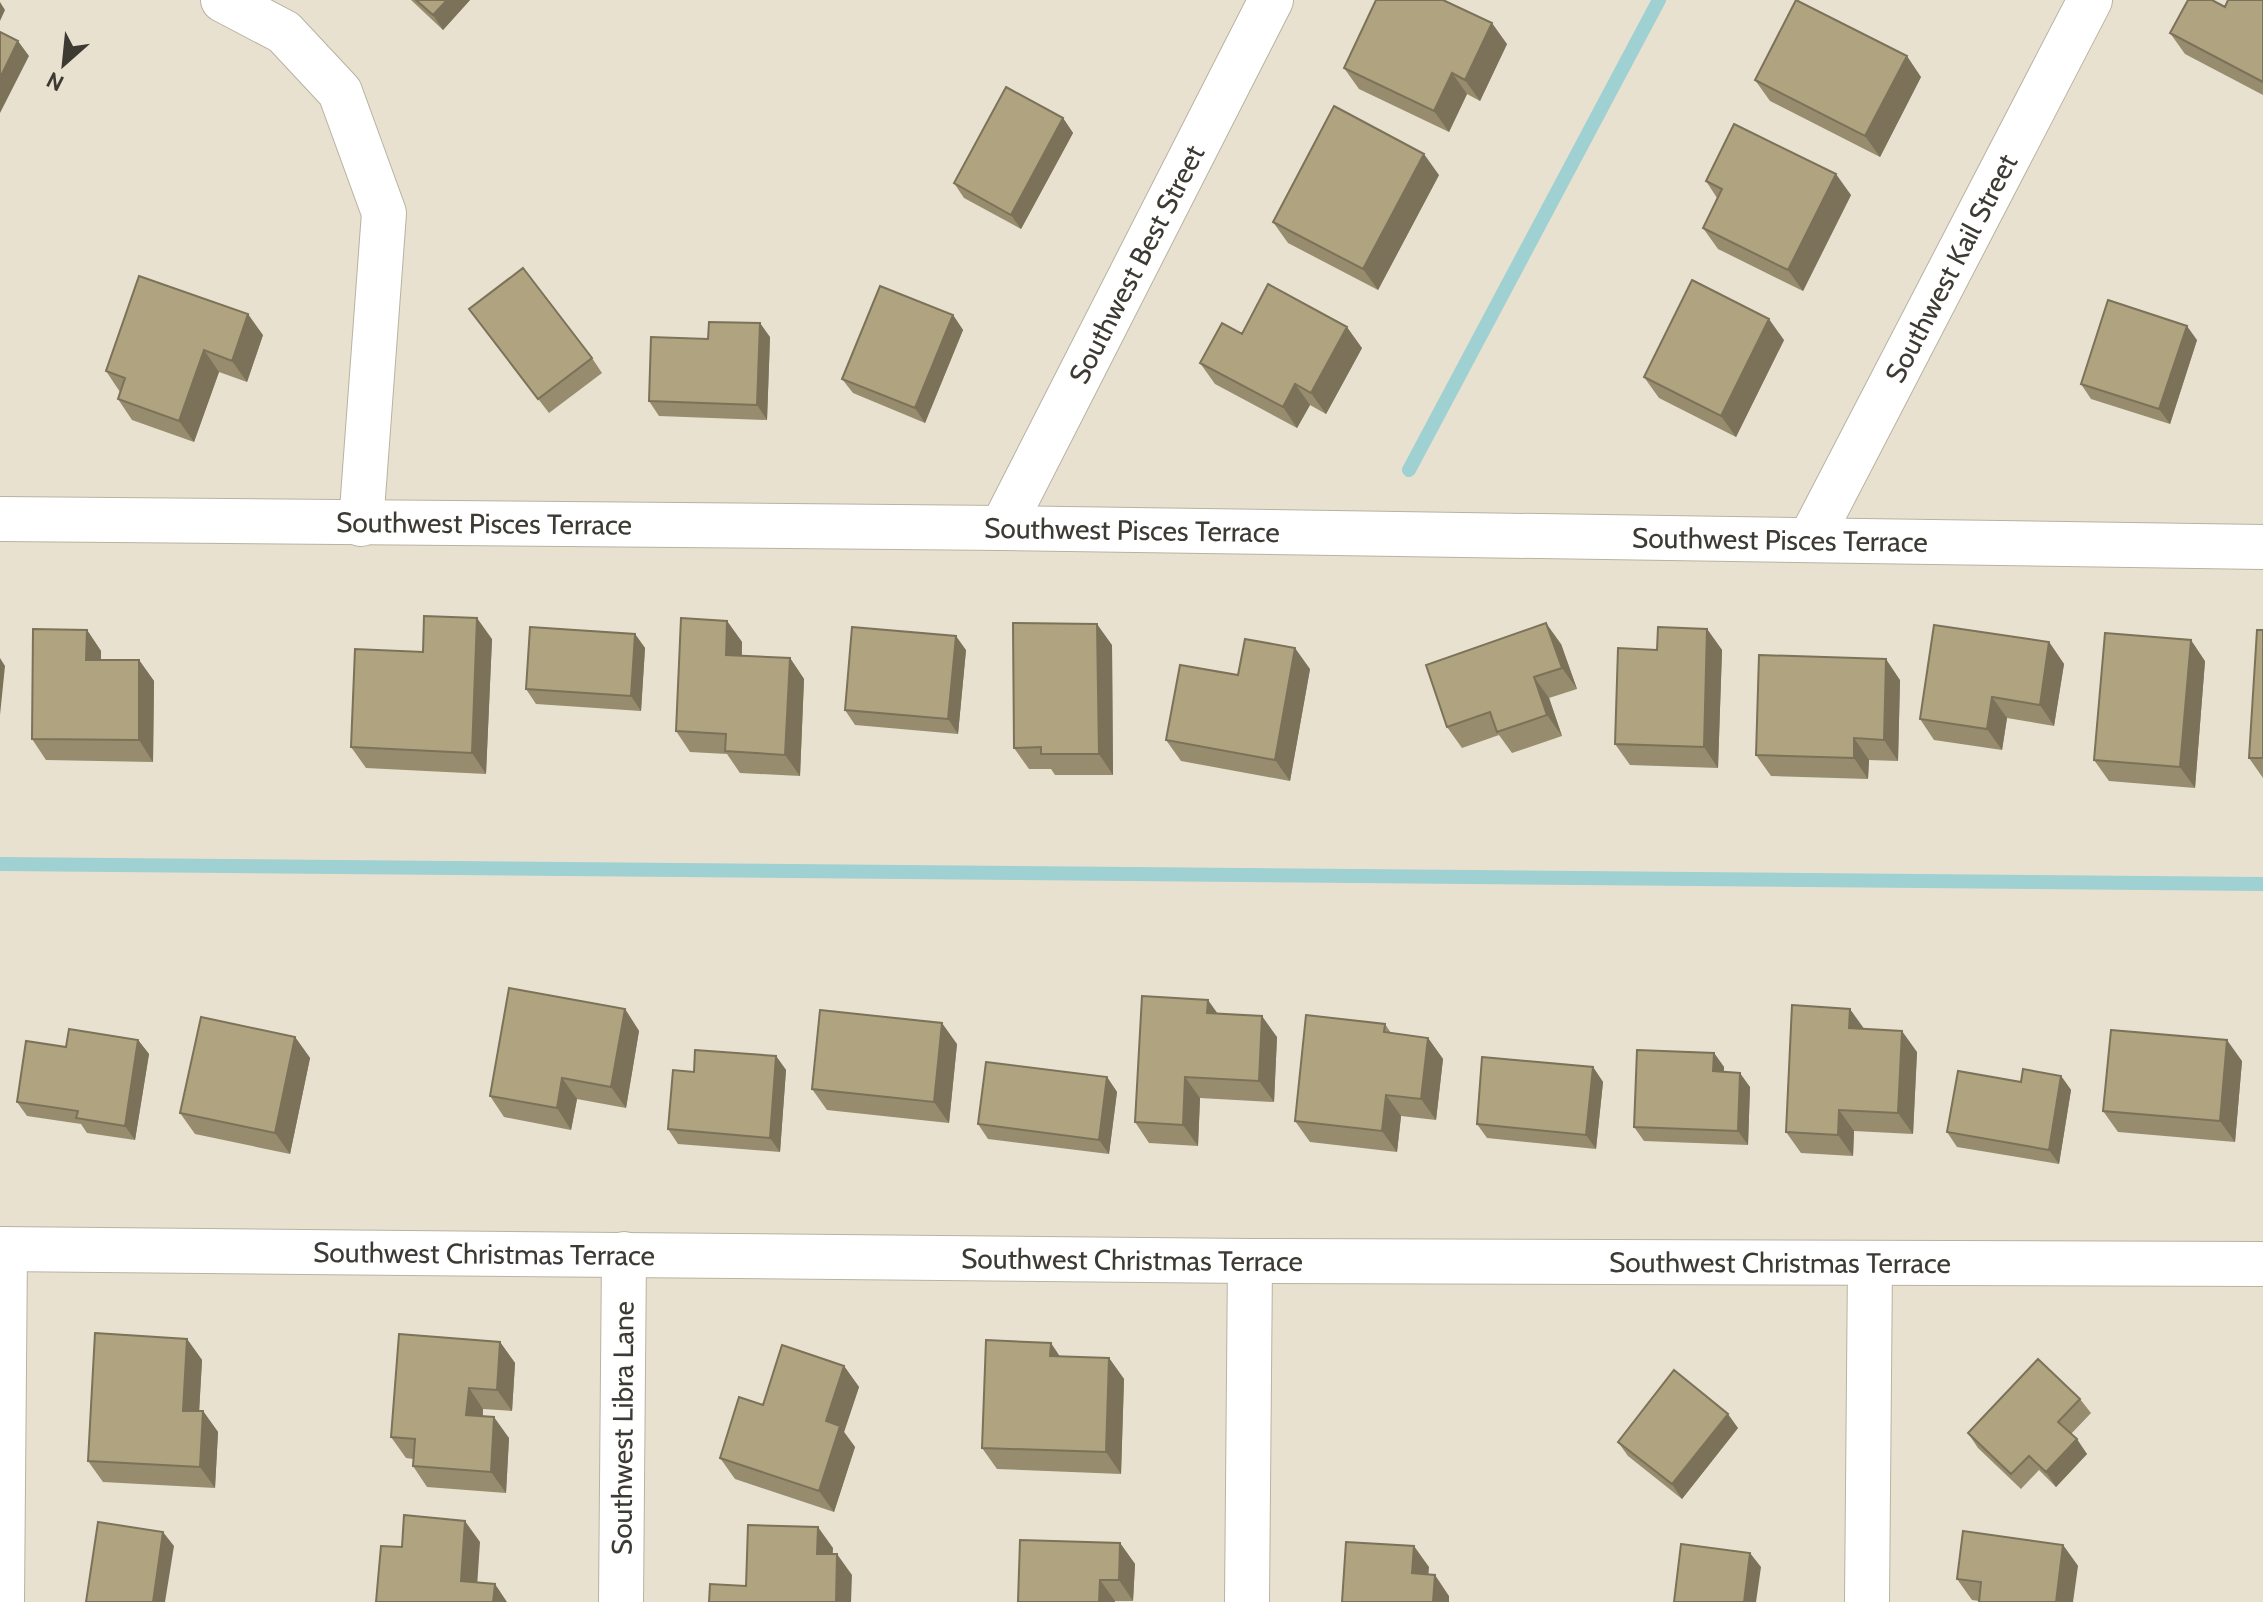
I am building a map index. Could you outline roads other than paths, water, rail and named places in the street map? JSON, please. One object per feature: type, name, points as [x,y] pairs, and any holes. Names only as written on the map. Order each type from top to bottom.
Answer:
[{"type":"street","points":[[223,0],[284,32],[340,92],[384,213],[361,524]]},
{"type":"street","name":"Southwest Best Street","points":[[1002,528],[1271,0]]},
{"type":"street","name":"Southwest Kail Street","points":[[1811,538],[2090,0]]},
{"type":"street","name":"Southwest Pisces Terrace","points":[[0,519],[1811,538],[2263,547]]},
{"type":"street","points":[[2,1249],[2,1602]]},
{"type":"street","name":"Southwest Christmas Terrace","points":[[2,1249],[1250,1261],[2263,1264]]},
{"type":"street","name":"Southwest Libra Lane","points":[[621,1602],[624,1254]]},
{"type":"street","points":[[1247,1602],[1250,1261]]},
{"type":"street","points":[[1867,1602],[1870,1264]]},
{"type":"waterway","points":[[1409,470],[1659,0]]},
{"type":"waterway","points":[[0,864],[2263,884]]}]
